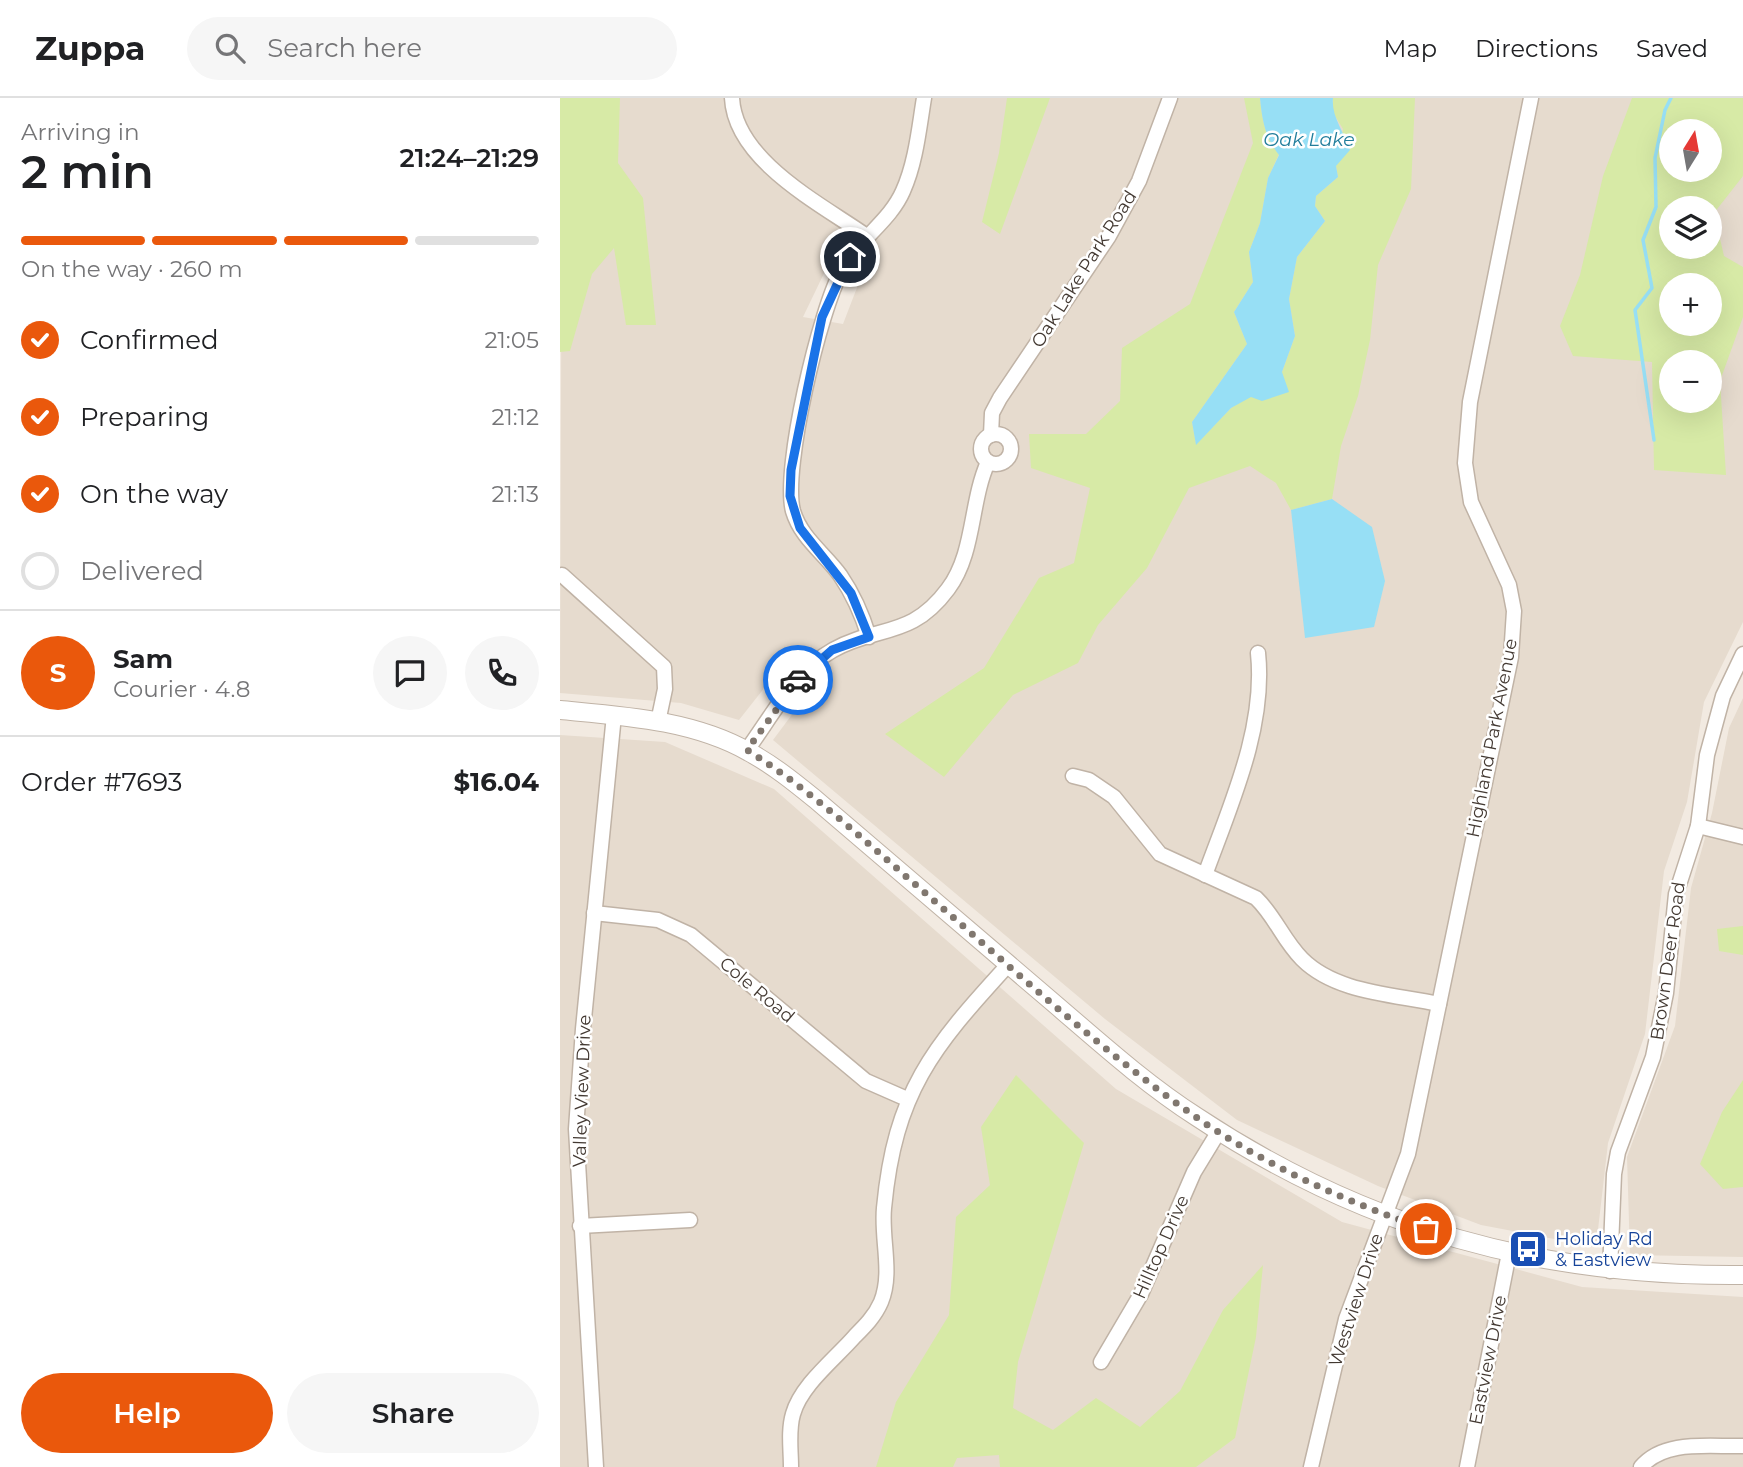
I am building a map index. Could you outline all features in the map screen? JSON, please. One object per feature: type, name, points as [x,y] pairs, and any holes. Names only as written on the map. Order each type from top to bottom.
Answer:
[{"type":"street","points":[[732,98],[736,120],[752,151],[865,235]]},
{"type":"street","points":[[869,637],[851,593],[800,528],[794,514],[790,481],[822,317],[843,269],[865,235],[881,223],[902,193],[910,175],[925,98]]},
{"type":"street","name":"Oak Lake Park Road","points":[[747,750],[801,675],[815,662],[846,643],[904,626],[922,616],[950,587],[965,554],[988,462],[983,457],[981,447],[992,435],[992,413],[1083,276],[1139,181],[1170,98]]},
{"type":"street","name":"Highland Park Avenue","points":[[1385,1215],[1408,1154],[1511,657],[1514,611],[1509,584],[1471,502],[1465,463],[1470,402],[1531,98]]},
{"type":"street","points":[[988,462],[1001,464],[1011,453],[1008,439],[1000,434],[992,435]]},
{"type":"street","points":[[562,575],[664,667],[665,689],[658,722]]},
{"type":"street","points":[[1205,875],[1245,756],[1261,682],[1258,653]]},
{"type":"street","name":"Brown Deer Road","points":[[1610,1270],[1614,1174],[1618,1152],[1653,1057],[1666,993],[1676,894],[1698,826],[1713,730],[1723,696],[1743,654]]},
{"type":"street","points":[[560,710],[658,722],[705,733],[747,750],[815,799],[1123,1061],[1219,1132],[1298,1177],[1385,1215],[1509,1253],[1648,1275],[1743,1275]]},
{"type":"street","name":"Valley View Drive","points":[[596,1467],[576,1129],[614,715]]},
{"type":"street","points":[[1073,776],[1089,780],[1114,797],[1160,854],[1256,898],[1269,910],[1290,946],[1303,960],[1332,980],[1439,1004]]},
{"type":"street","points":[[1698,826],[1743,836]]},
{"type":"street","name":"Cole Road","points":[[594,913],[658,920],[691,935],[866,1081],[907,1099]]},
{"type":"street","points":[[792,1467],[790,1429],[799,1399],[873,1316],[885,1287],[885,1193],[890,1156],[907,1099],[942,1041],[1008,965]]},
{"type":"street","name":"Hilltop Drive","points":[[1101,1362],[1141,1294],[1194,1172],[1219,1132]]},
{"type":"street","name":"Westview Drive","points":[[1311,1467],[1343,1330],[1385,1215]]},
{"type":"street","points":[[580,1226],[690,1220]]},
{"type":"street","name":"Eastview Drive","points":[[1467,1467],[1509,1253]]},
{"type":"street","points":[[1642,1467],[1657,1452],[1671,1449],[1743,1446]]},
{"type":"shaded area","points":[[562,98],[1743,98],[1743,622],[1704,702],[1687,802],[1664,871],[1645,1034],[1608,1143],[1596,1247],[1481,1225],[1378,1186],[1237,1120],[1105,1019],[773,740],[823,673],[795,649],[739,720],[681,703],[560,693]],"holes":[[[828,265],[863,272],[843,324],[803,317]]]},
{"type":"shaded area","points":[[1743,698],[1743,1257],[1630,1255],[1627,1157],[1675,1026],[1691,888],[1712,813],[1729,728]]},
{"type":"shaded area","points":[[560,735],[665,742],[774,789],[1116,1089],[1342,1222],[1582,1287],[1743,1297],[1743,1467],[560,1467]]},
{"type":"green space","points":[[560,98],[620,98],[618,163],[643,198],[656,325],[626,325],[614,248],[592,274],[570,351],[560,352]]},
{"type":"green space","points":[[1007,98],[1050,98],[1000,234],[982,222],[999,153]]},
{"type":"green space","points":[[1244,98],[1260,98],[1265,128],[1279,154],[1268,178],[1260,223],[1249,252],[1253,282],[1234,312],[1247,344],[1192,422],[1196,444],[1231,408],[1282,372],[1295,336],[1289,299],[1297,257],[1325,221],[1315,206],[1316,196],[1338,177],[1336,166],[1343,129],[1332,111],[1333,98],[1415,98],[1411,189],[1378,265],[1370,340],[1358,396],[1341,446],[1332,499],[1291,510],[1276,483],[1250,466],[1189,488],[1147,568],[1098,625],[1078,663],[1013,695],[944,777],[885,734],[984,668],[1039,578],[1074,563],[1090,488],[1031,468],[1029,434],[1086,434],[1120,401],[1122,348],[1190,304],[1253,143]]},
{"type":"green space","points":[[1632,98],[1743,98],[1743,176],[1722,203],[1722,196],[1659,196],[1659,259],[1722,259],[1722,247],[1724,256],[1743,267],[1743,317],[1722,375],[1722,350],[1659,350],[1659,413],[1722,412],[1726,475],[1654,470],[1652,362],[1573,356],[1560,326],[1580,275],[1603,176]]},
{"type":"green space","points":[[1743,926],[1743,955],[1719,951],[1717,929]]},
{"type":"green space","points":[[1016,1075],[1084,1143],[1018,1362],[1013,1408],[1053,1430],[1096,1398],[1140,1427],[1180,1391],[1223,1310],[1263,1265],[1256,1337],[1235,1438],[1196,1467],[1000,1467],[999,1455],[957,1458],[953,1467],[876,1467],[896,1402],[949,1315],[956,1217],[990,1185],[981,1127]]},
{"type":"green space","points":[[1743,1080],[1743,1187],[1723,1189],[1700,1164],[1722,1112]]},
{"type":"water","name":"Oak Lake","points":[[1260,98],[1333,98],[1336,118],[1350,150],[1336,166],[1338,177],[1316,196],[1315,206],[1325,221],[1297,257],[1289,299],[1295,336],[1282,372],[1289,392],[1262,401],[1251,397],[1231,408],[1196,445],[1192,422],[1247,344],[1234,312],[1253,282],[1249,252],[1260,223],[1268,178],[1279,155],[1265,128]]},
{"type":"water","points":[[1332,499],[1372,527],[1385,581],[1374,627],[1305,638],[1291,510]]},
{"type":"waterway","points":[[1654,440],[1635,310],[1652,288],[1643,240],[1656,207],[1655,158],[1665,110],[1671,98]]},
{"type":"way so far","points":[[798,680],[747,750],[815,799],[1123,1061],[1194,1115],[1298,1177],[1343,1198],[1426,1229]]},
{"type":"place","name":"Holiday Rd & Eastview","points":[[1528,1249]]},
{"type":"route","points":[[798,680],[815,662],[832,650],[869,637],[862,614],[851,593],[838,573],[800,528],[790,496],[791,470],[822,317],[830,294],[850,257]]}]
